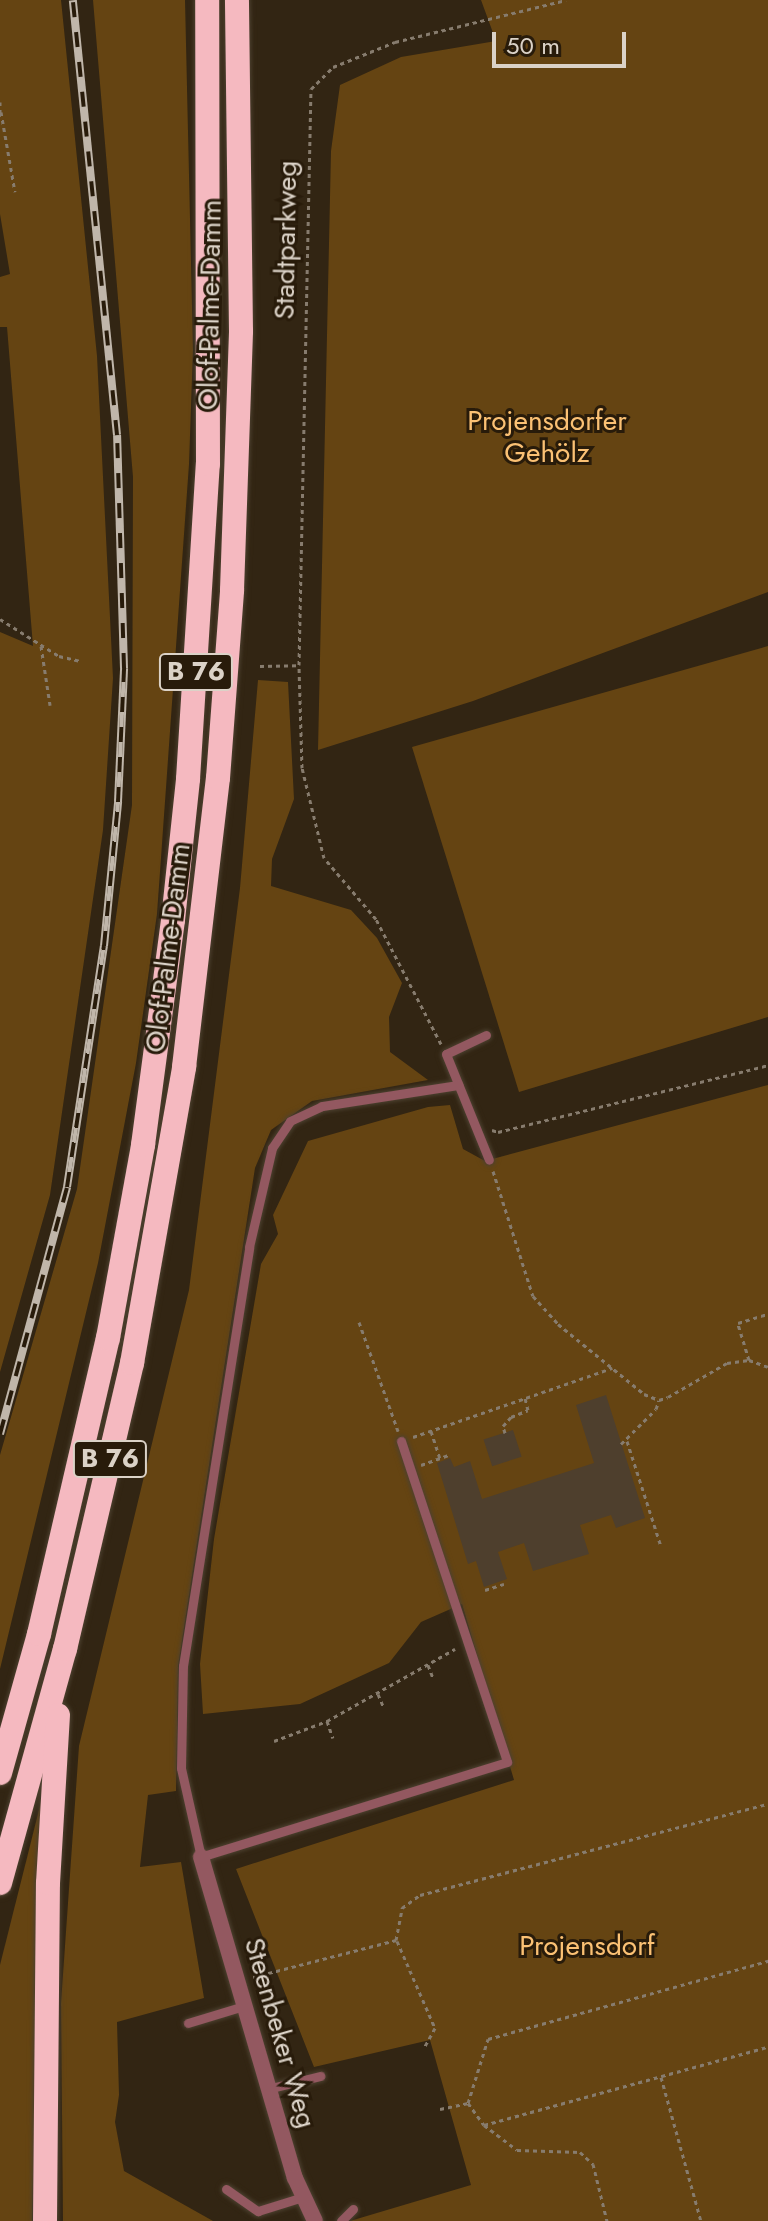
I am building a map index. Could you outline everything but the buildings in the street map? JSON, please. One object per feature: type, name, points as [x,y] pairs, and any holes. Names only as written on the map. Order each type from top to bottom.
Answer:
[{"type":"highway","name":"Olof-Palme-Damm","points":[[0,1773],[39,1634],[108,1338],[138,1171],[187,794],[209,449],[207,0]]},
{"type":"highway","name":"Olof-Palme-Damm","points":[[0,1883],[65,1649],[132,1363],[166,1185],[216,794],[238,451],[241,202],[237,0]]},
{"type":"highway","points":[[0,1726],[39,1634]]},
{"type":"highway","points":[[45,2221],[48,1883],[65,1649]]},
{"type":"street","name":"Steenbeker Weg","points":[[201,1857],[267,2089],[303,2197],[315,2221]]},
{"type":"lane","points":[[486,1035],[446,1054],[489,1160]]},
{"type":"lane","points":[[401,1441],[507,1762],[201,1857],[183,1790],[179,1742],[183,1666],[249,1247],[272,1148],[290,1121],[322,1106],[458,1085]]},
{"type":"lane","points":[[188,2023],[244,2006]]},
{"type":"lane","points":[[267,2089],[320,2076]]},
{"type":"lane","points":[[226,2189],[258,2211],[303,2197]]},
{"type":"lane","points":[[341,2221],[353,2209]]},
{"type":"path","name":"Stadtparkweg","points":[[446,1054],[376,919],[324,858],[302,768],[299,665],[311,89],[333,67],[395,42],[566,0]]},
{"type":"path","points":[[0,102],[15,192]]},
{"type":"path","points":[[0,619],[41,646],[80,661]]},
{"type":"path","points":[[41,646],[50,705]]},
{"type":"path","points":[[162,665],[178,665]]},
{"type":"path","points":[[260,666],[299,665]]},
{"type":"path","points":[[474,1122],[498,1132],[768,1065]]},
{"type":"path","points":[[489,1160],[533,1296],[612,1368],[659,1400]]},
{"type":"path","points":[[749,1360],[738,1323],[768,1314]]},
{"type":"path","points":[[359,1322],[401,1441],[612,1368]]},
{"type":"path","points":[[621,1444],[627,1441],[659,1400],[727,1363],[749,1360],[768,1367]]},
{"type":"path","points":[[505,1433],[503,1426],[511,1417],[528,1410],[525,1398]]},
{"type":"path","points":[[431,1431],[440,1458]]},
{"type":"path","points":[[627,1441],[661,1546]]},
{"type":"path","points":[[410,1469],[449,1455]]},
{"type":"path","points":[[485,1590],[504,1584]]},
{"type":"path","points":[[274,1741],[327,1721],[466,1642]]},
{"type":"path","points":[[428,1665],[433,1678]]},
{"type":"path","points":[[378,1694],[383,1706]]},
{"type":"path","points":[[327,1721],[333,1738]]},
{"type":"path","points":[[424,2048],[435,2028],[396,1940],[402,1908],[420,1895],[768,1804]]},
{"type":"path","points":[[237,1981],[396,1940]]},
{"type":"path","points":[[468,2103],[488,2039],[768,1961]]},
{"type":"path","points":[[484,2125],[768,2047]]},
{"type":"path","points":[[661,2077],[701,2221]]},
{"type":"path","points":[[440,2109],[468,2103]]},
{"type":"path","points":[[468,2103],[484,2125],[517,2150],[580,2152],[593,2164],[607,2221]]},
{"type":"green space","points":[[0,0],[61,0],[97,356],[113,678],[103,830],[50,1195],[0,1372],[0,632],[33,646],[7,327],[0,327],[0,277],[10,274],[0,214]]},
{"type":"green space","points":[[93,0],[185,0],[193,350],[189,464],[157,914],[136,1063],[98,1263],[0,1669],[0,1455],[77,1189],[132,805],[133,477]]},
{"type":"green space","name":"Projensdorfer Gehölz","points":[[481,0],[768,0],[768,592],[473,701],[318,750],[331,151],[340,85],[401,57],[496,41]]},
{"type":"green space","points":[[768,646],[768,1017],[519,1092],[412,747]]},
{"type":"green space","points":[[258,680],[288,682],[294,799],[272,859],[271,886],[351,910],[377,938],[402,983],[389,1017],[390,1052],[428,1080],[312,1101],[271,1130],[255,1168],[178,1666],[176,1791],[148,1795],[140,1867],[181,1862],[204,1998],[117,2022],[119,2095],[115,2122],[124,2171],[213,2221],[63,2221],[61,2003],[79,1746],[189,1290],[240,888]]},
{"type":"green space","name":"Projensdorf","points":[[768,1085],[768,2221],[350,2221],[471,2185],[430,2040],[314,2067],[236,1869],[514,1780],[462,1604],[421,1622],[389,1663],[300,1704],[203,1714],[200,1664],[214,1539],[261,1264],[278,1234],[273,1215],[308,1141],[428,1107],[450,1105],[463,1149],[485,1161]]},
{"type":"green space","points":[[41,1802],[32,2221],[0,2221],[0,1965]]},
{"type":"railway","points":[[0,1434],[67,1187],[104,946],[118,802],[124,668],[117,435],[73,0]]}]
